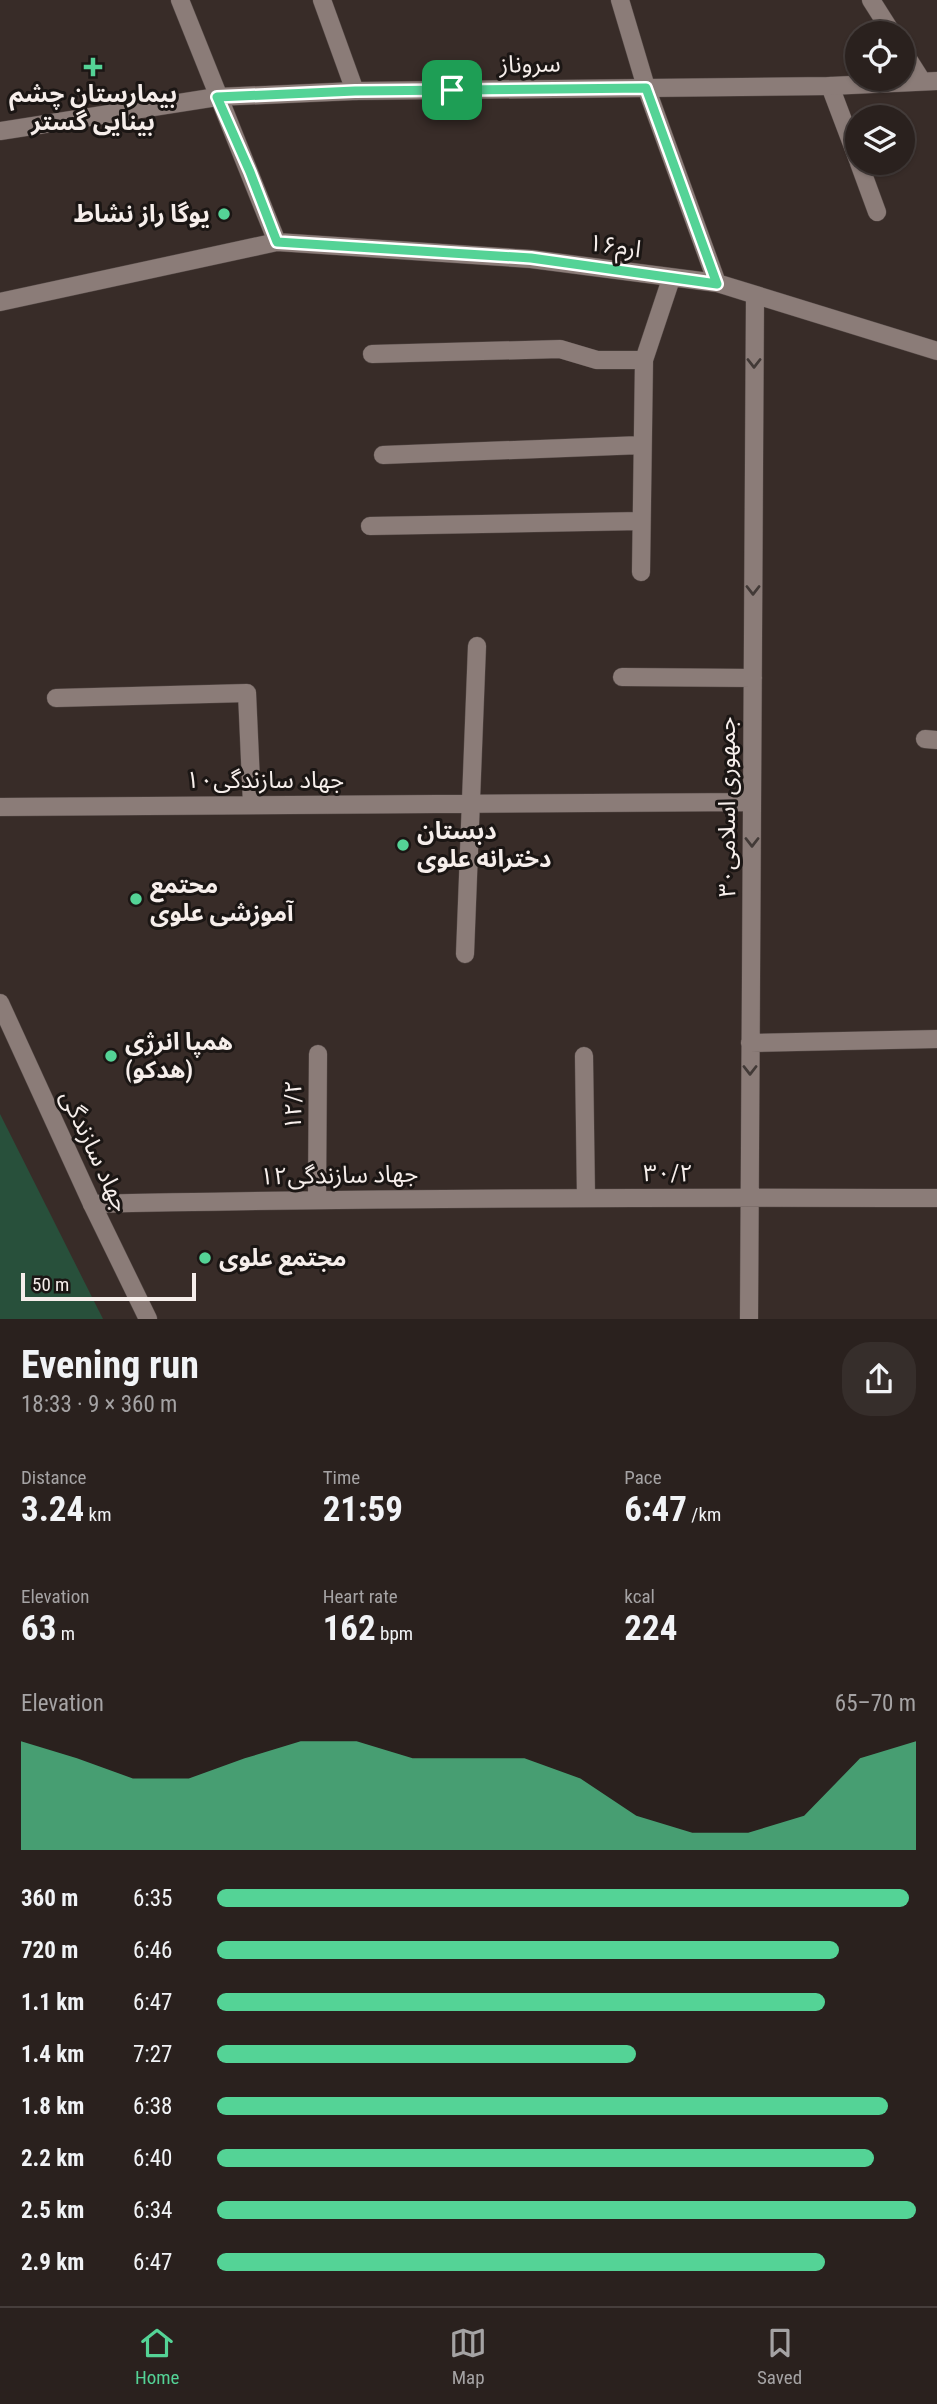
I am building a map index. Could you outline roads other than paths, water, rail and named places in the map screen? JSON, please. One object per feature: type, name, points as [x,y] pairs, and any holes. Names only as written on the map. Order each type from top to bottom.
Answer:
[{"type":"street","points":[[180,0],[277,242]]},
{"type":"street","points":[[322,0],[355,91]]},
{"type":"street","points":[[620,0],[646,88],[717,284]]},
{"type":"street","points":[[871,0],[884,21]]},
{"type":"street","points":[[915,65],[929,81]]},
{"type":"street","name":"سروناز","points":[[0,131],[217,97],[355,91],[830,86],[929,81]]},
{"type":"street","points":[[830,86],[845,126]]},
{"type":"street","points":[[863,175],[877,212]]},
{"type":"street","name":"ارم۱۶","points":[[0,302],[277,242],[531,258],[717,284],[937,351]]},
{"type":"street","points":[[641,572],[644,360],[671,279]]},
{"type":"street","name":"جمهوری اسلامی۳۰","points":[[749,1319],[755,295]]},
{"type":"street","points":[[372,354],[560,349],[597,360],[644,360]]},
{"type":"street","points":[[383,454],[642,445]]},
{"type":"street","points":[[370,526],[641,521]]},
{"type":"street","points":[[465,954],[477,646]]},
{"type":"street","points":[[622,677],[753,678]]},
{"type":"street","points":[[56,698],[247,693],[252,804]]},
{"type":"street","name":"جهاد سازندگی۱۰","points":[[0,807],[752,802]]},
{"type":"street","name":"جهاد سازندگی","points":[[0,1003],[148,1319]]},
{"type":"street","points":[[750,1043],[937,1039]]},
{"type":"street","name":"۱۲/۲","points":[[317,1199],[318,1054]]},
{"type":"street","points":[[584,1056],[586,1197]]},
{"type":"street","name":"جهاد سازندگی۱۲","points":[[92,1204],[586,1197]]},
{"type":"street","name":"۳۰/۲","points":[[586,1197],[937,1198]]},
{"type":"place","name":"بیمارستان چشم بینایی گستر","points":[[93,67]]},
{"type":"place","name":"یوگا راز نشاط","points":[[224,214]]},
{"type":"place","name":"دبستان دخترانه علوی","points":[[403,845]]},
{"type":"place","name":"محتمع آموزشی علوی","points":[[136,899]]},
{"type":"place","name":"همپا انرژی (هدکو)","points":[[111,1056]]},
{"type":"place","name":"مجتمع علوی","points":[[205,1258]]}]
